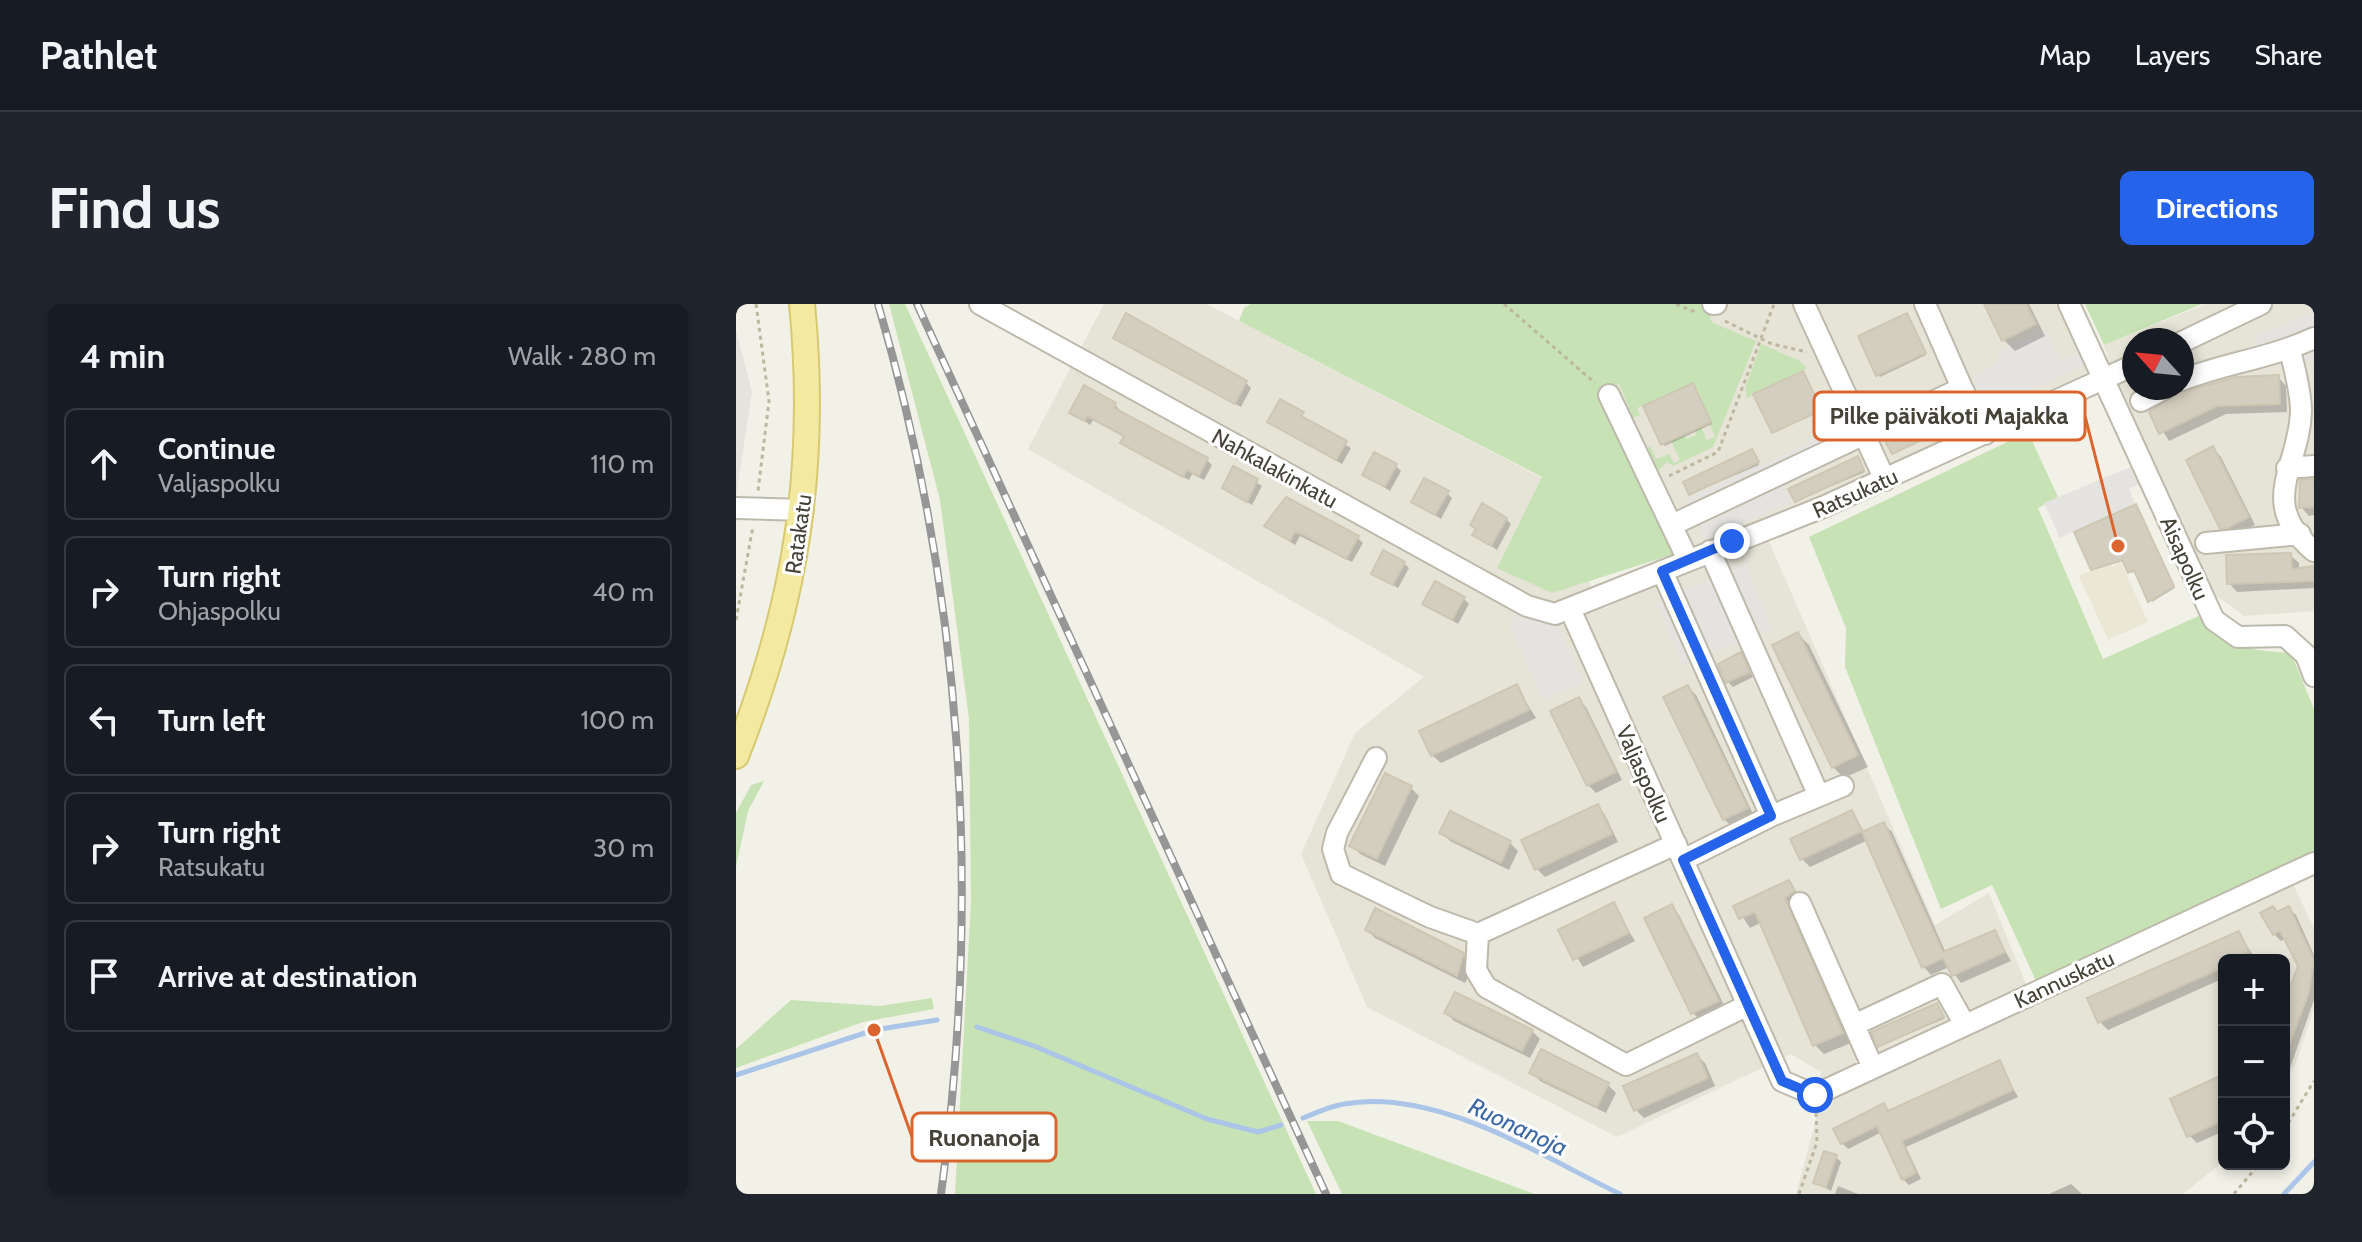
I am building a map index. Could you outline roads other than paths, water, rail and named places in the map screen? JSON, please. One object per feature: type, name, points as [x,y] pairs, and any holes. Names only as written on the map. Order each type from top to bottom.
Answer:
[{"type":"main road","name":"Ratakatu","points":[[736,756],[784,616],[803,510],[809,395],[802,304]]},
{"type":"street","points":[[1804,304],[1825,357],[1885,480]]},
{"type":"street","points":[[1925,304],[1985,434]]},
{"type":"street","points":[[2069,304],[2104,379]]},
{"type":"street","points":[[2194,335],[2237,310],[2261,304]]},
{"type":"street","name":"Nahkalakinkatu","points":[[982,306],[1527,606],[1555,614],[1570,609]]},
{"type":"street","points":[[2194,376],[2222,365],[2258,360],[2314,338]]},
{"type":"street","points":[[2290,349],[2306,388],[2283,497],[2289,521],[2314,551]]},
{"type":"street","name":"Ratsukatu","points":[[1570,609],[1885,480],[2122,371]]},
{"type":"street","name":"Aisapolku","points":[[2104,379],[2214,620],[2238,637],[2285,636],[2306,655],[2314,676]]},
{"type":"street","points":[[1672,525],[1962,388]]},
{"type":"street","points":[[1609,395],[1688,560]]},
{"type":"street","points":[[2287,468],[2314,466]]},
{"type":"street","points":[[746,508],[803,510]]},
{"type":"street","points":[[2206,543],[2300,534]]},
{"type":"street","points":[[1710,551],[1819,796]]},
{"type":"street","points":[[1662,571],[1771,816]]},
{"type":"street","name":"Valjaspolku","points":[[1570,609],[1782,1081],[1815,1095]]},
{"type":"street","points":[[1376,758],[1337,833],[1333,849],[1341,874],[1430,917],[1478,934],[1843,786]]},
{"type":"street","name":"Kannuskatu","points":[[1815,1095],[2314,863]]},
{"type":"street","points":[[1800,903],[1873,1068]]},
{"type":"street","points":[[1478,934],[1476,970],[1486,987],[1626,1065],[1748,1005]]},
{"type":"street","points":[[1854,1025],[1942,984],[1965,1025]]},
{"type":"waterway","name":"Ruonanoja","points":[[736,1075],[874,1030],[937,1020]]},
{"type":"waterway","name":"Ruonanoja","points":[[977,1027],[1034,1046],[1207,1119],[1258,1132],[1281,1125]]},
{"type":"waterway","name":"Ruonanoja","points":[[1303,1118],[1344,1104],[1379,1101],[1414,1106],[1486,1128],[1620,1194]]},
{"type":"waterway","name":"Ruonanoja","points":[[2284,1194],[2314,1162]]},
{"type":"railway","points":[[878,304],[907,413],[929,523],[946,634],[957,746],[961,857],[960,970],[954,1082],[941,1194]]},
{"type":"railway","points":[[917,304],[1326,1194]]},
{"type":"place","name":"Pilke päiväkoti Majakka","points":[[2118,546]]},
{"type":"place","name":"Ruonanoja","points":[[874,1030]]}]
